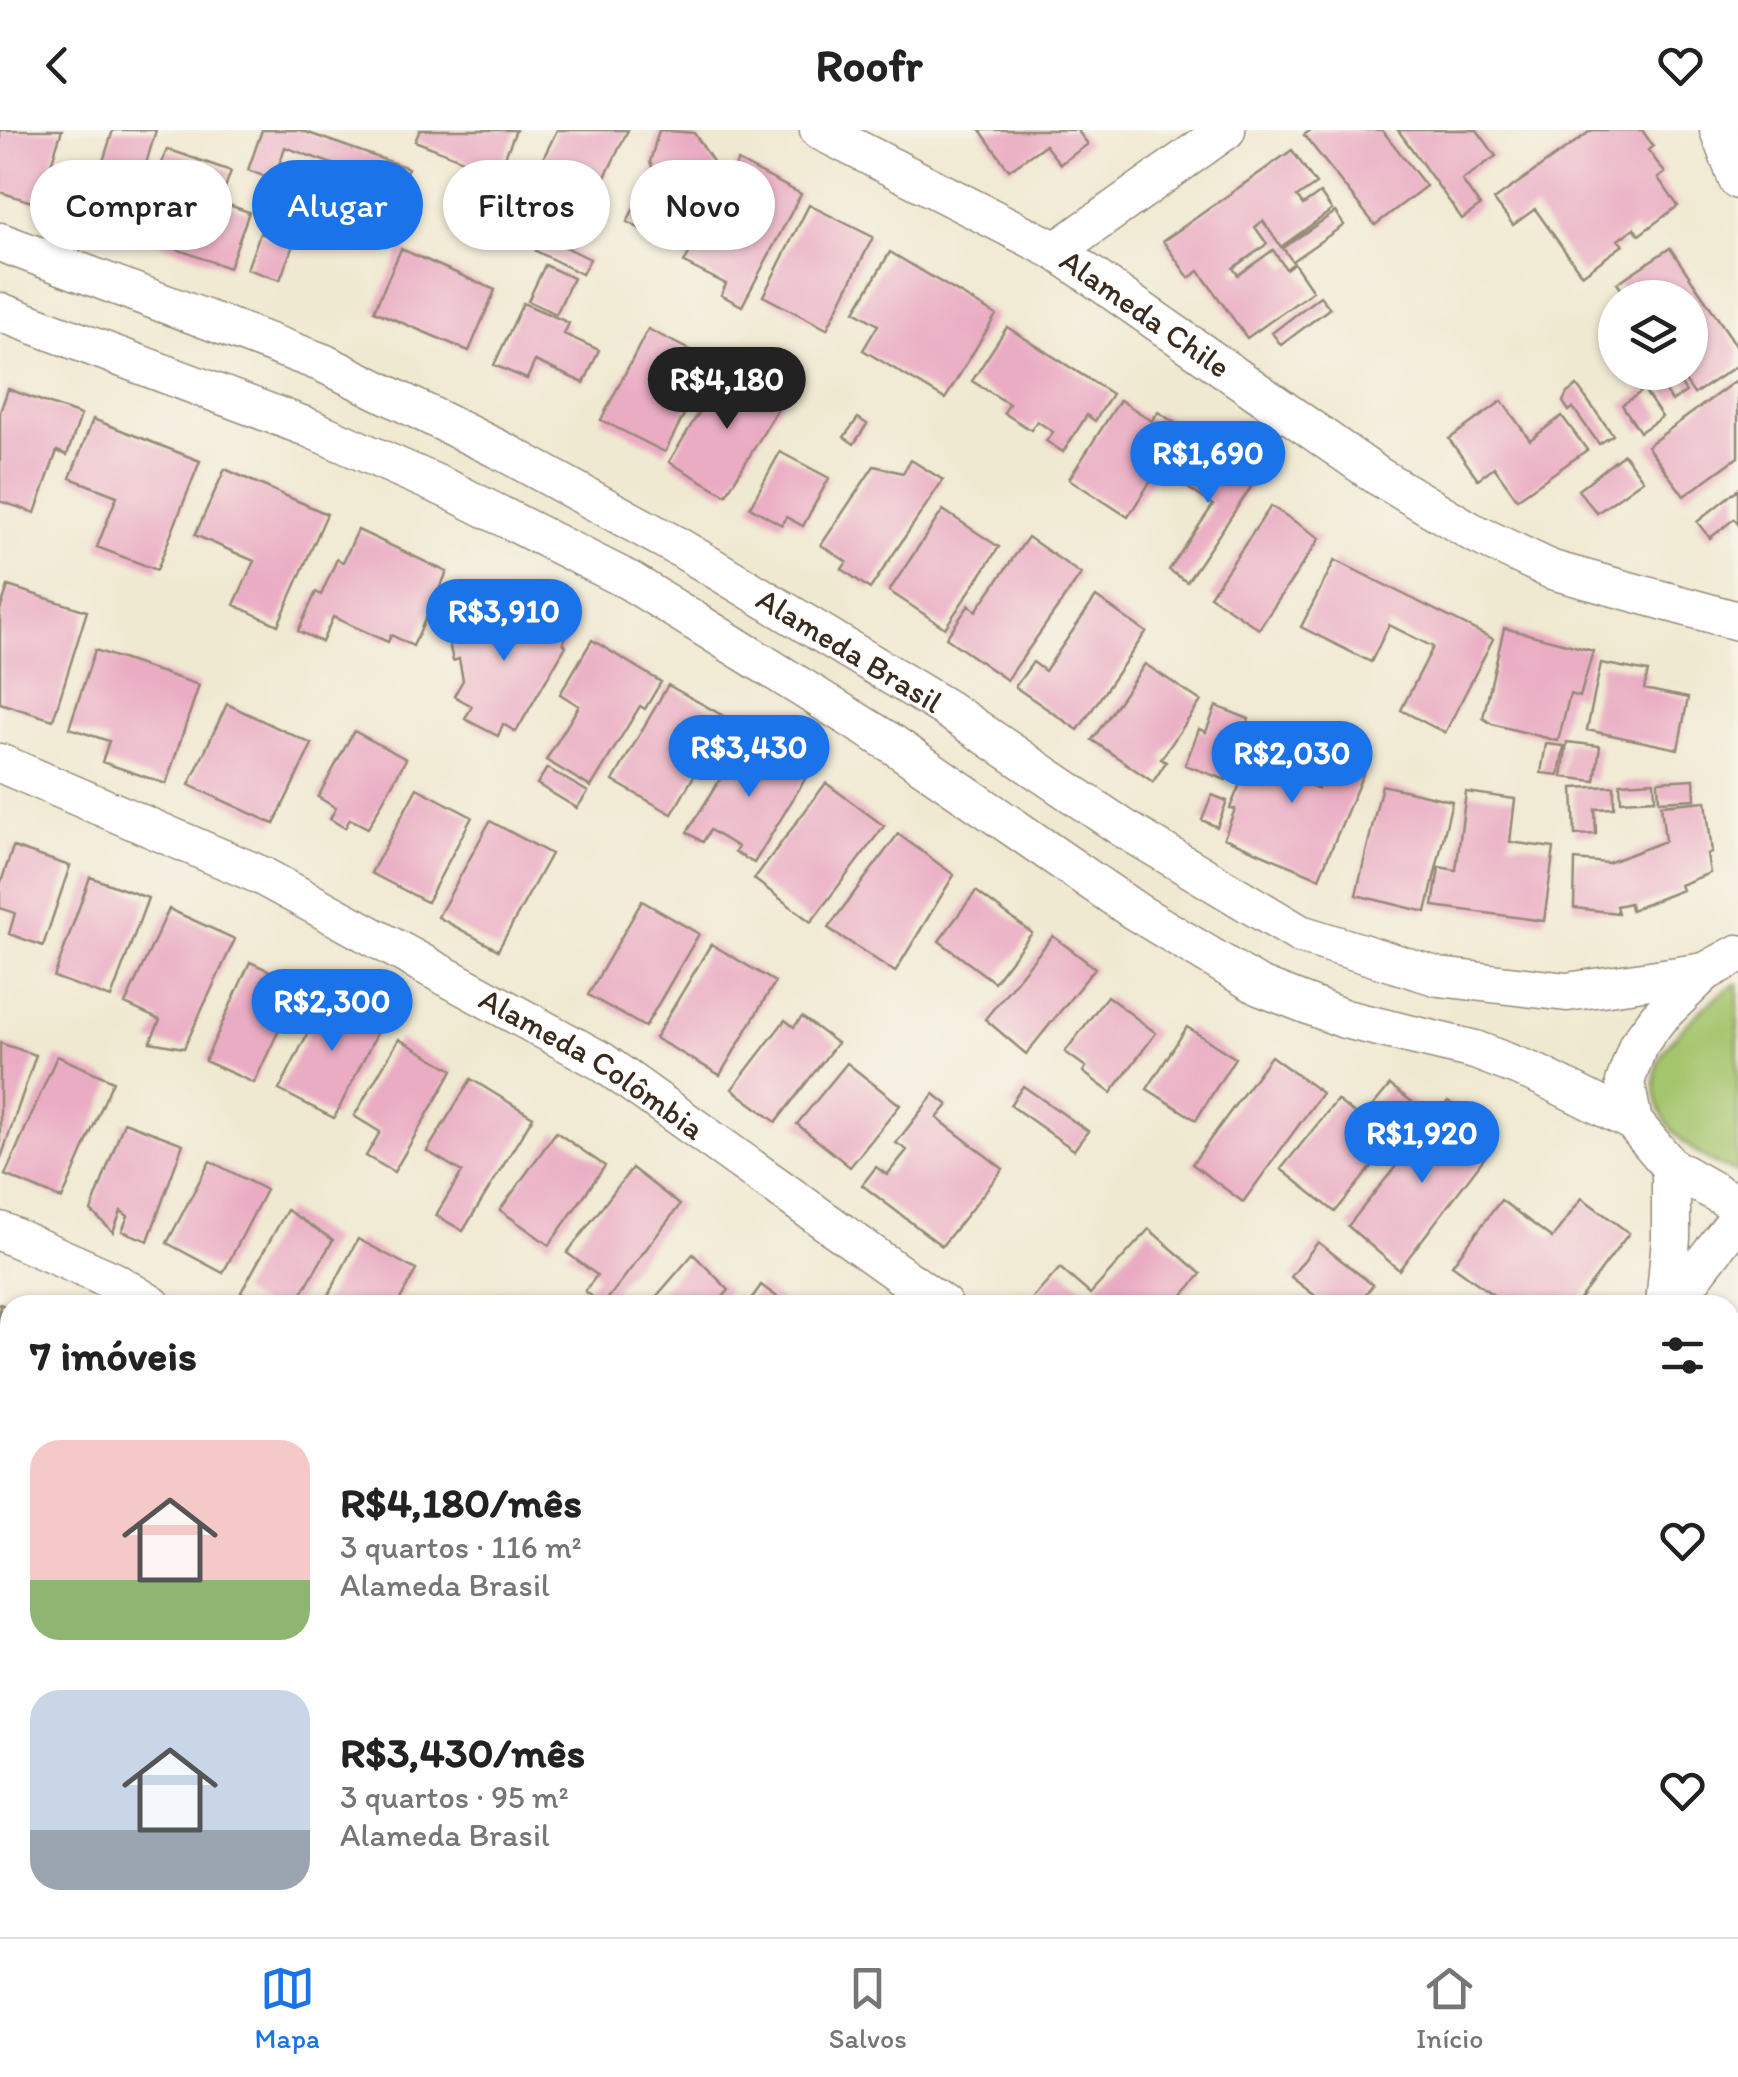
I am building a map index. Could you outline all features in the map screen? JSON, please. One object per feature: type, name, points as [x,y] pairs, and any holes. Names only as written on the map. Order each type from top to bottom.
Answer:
[{"type":"street","name":"Alameda Chile","points":[[819,130],[1056,250],[1378,476],[1472,532],[1552,570],[1738,620]]},
{"type":"street","points":[[1056,250],[1226,130]]},
{"type":"street","points":[[1720,130],[1738,180]]},
{"type":"street","name":"Alameda Brasil","points":[[0,242],[323,363],[510,455],[682,549],[947,709],[1122,828],[1300,934],[1439,977],[1567,992],[1705,972]]},
{"type":"street","name":"Alameda Brasil","points":[[0,312],[307,427],[450,490],[630,581],[891,743],[1135,911],[1259,986],[1344,1019],[1475,1050],[1537,1074],[1633,1122]]},
{"type":"street","name":"Alameda Colômbia","points":[[0,763],[260,875],[601,1060],[929,1295]]},
{"type":"street","points":[[1738,954],[1705,972],[1658,1018],[1638,1045],[1625,1082],[1633,1122],[1671,1166],[1738,1205]]},
{"type":"street","points":[[1668,1295],[1671,1166]]},
{"type":"street","points":[[1676,1295],[1738,1218]]},
{"type":"street","points":[[0,1231],[136,1295]]},
{"type":"green space","points":[[1738,983],[1738,1173],[1704,1157],[1675,1134],[1658,1103],[1655,1085],[1659,1059],[1670,1042],[1706,1006]]},
{"type":"building","points":[[0,130],[62,130],[52,160],[30,160],[30,201],[0,192]]},
{"type":"building","points":[[113,130],[156,130],[147,160],[103,160]]},
{"type":"building","points":[[262,130],[300,130],[385,160],[321,160],[285,147],[281,160],[252,160],[252,172],[248,170]]},
{"type":"building","points":[[420,130],[516,130],[504,160],[463,160],[415,141]]},
{"type":"building","points":[[557,130],[628,130],[610,167],[610,160],[542,160]]},
{"type":"building","points":[[659,130],[694,133],[712,160],[651,160]]},
{"type":"building","points":[[980,130],[1077,130],[1088,144],[1060,164],[1045,145],[1009,170]]},
{"type":"building","points":[[1311,130],[1382,130],[1426,186],[1375,225],[1304,135]]},
{"type":"building","points":[[1398,130],[1477,130],[1496,156],[1462,180],[1480,206],[1462,219]]},
{"type":"building","points":[[1592,130],[1642,130],[1653,146],[1648,150],[1665,173],[1658,178],[1678,206],[1639,235],[1634,228],[1618,240],[1623,245],[1582,275],[1535,209],[1513,225],[1494,200]]},
{"type":"building","points":[[167,149],[199,160],[163,160]]},
{"type":"building","points":[[1292,150],[1316,184],[1297,197],[1303,205],[1320,193],[1332,210],[1281,247],[1263,221],[1255,227],[1267,244],[1233,268],[1238,275],[1273,250],[1286,269],[1294,263],[1313,291],[1247,338],[1199,271],[1189,278],[1163,241]]},
{"type":"building","points":[[775,180],[801,194],[775,243]]},
{"type":"building","points":[[809,205],[873,237],[827,329],[763,296]]},
{"type":"building","points":[[232,206],[249,212],[229,268],[179,250],[232,250]]},
{"type":"building","points":[[1335,212],[1344,225],[1292,261],[1283,248]]},
{"type":"building","points":[[1670,248],[1692,280],[1622,280]]},
{"type":"building","points":[[254,250],[291,250],[280,280],[247,269]]},
{"type":"building","points":[[401,250],[495,290],[469,351],[374,311]]},
{"type":"building","points":[[572,250],[590,259],[582,274],[536,251]]},
{"type":"building","points":[[691,250],[772,250],[742,306],[721,295],[726,284],[684,263]]},
{"type":"building","points":[[890,252],[996,315],[945,399],[863,350],[878,325],[855,311]]},
{"type":"building","points":[[545,265],[573,278],[556,314],[528,301]]},
{"type":"building","points":[[1320,296],[1330,308],[1281,345],[1272,333]]},
{"type":"building","points":[[523,303],[569,323],[564,334],[599,350],[584,383],[535,361],[527,379],[494,365]]},
{"type":"building","points":[[1708,304],[1738,348],[1738,365],[1708,385]]},
{"type":"building","points":[[1007,327],[1112,394],[1095,421],[1087,415],[1063,452],[1046,441],[1053,432],[1037,421],[1031,430],[1004,413],[1009,404],[972,381]]},
{"type":"building","points":[[648,329],[711,361],[665,452],[601,420]]},
{"type":"building","points":[[721,376],[745,389],[752,377],[785,397],[726,495],[669,462]]},
{"type":"building","points":[[1738,379],[1738,457],[1684,496],[1647,446]]},
{"type":"building","points":[[1577,386],[1613,435],[1599,444],[1573,408],[1569,411],[1563,402]]},
{"type":"building","points":[[8,389],[81,415],[67,455],[57,451],[35,513],[0,501],[0,412]]},
{"type":"building","points":[[1644,390],[1662,417],[1640,432],[1622,405]]},
{"type":"building","points":[[1664,390],[1685,390],[1686,392],[1672,401]]},
{"type":"building","points":[[1120,400],[1152,421],[1158,412],[1192,434],[1165,476],[1157,471],[1128,517],[1069,479]]},
{"type":"building","points":[[1502,401],[1530,440],[1562,416],[1587,450],[1517,499],[1494,467],[1478,479],[1449,439]]},
{"type":"building","points":[[858,418],[867,424],[854,444],[844,437]]},
{"type":"building","points":[[93,419],[200,461],[157,570],[97,547],[117,496],[70,478]]},
{"type":"building","points":[[1197,447],[1236,472],[1234,475],[1251,487],[1187,582],[1169,570],[1213,505],[1175,479]]},
{"type":"building","points":[[780,452],[829,478],[803,526],[786,517],[782,525],[750,507]]},
{"type":"building","points":[[1624,454],[1643,480],[1597,513],[1578,490]]},
{"type":"building","points":[[911,460],[943,480],[870,589],[842,569],[847,562],[821,545],[874,466],[903,473]]},
{"type":"building","points":[[225,469],[327,514],[278,625],[234,605],[254,561],[195,535]]},
{"type":"building","points":[[1738,489],[1738,524],[1734,519],[1710,538],[1697,522]]},
{"type":"building","points":[[1271,506],[1320,538],[1259,629],[1210,596]]},
{"type":"building","points":[[943,510],[999,547],[945,628],[889,591]]},
{"type":"building","points":[[358,530],[447,572],[413,646],[391,635],[388,642],[333,617],[322,642],[298,631],[316,592],[321,595],[337,559],[343,562]]},
{"type":"building","points":[[1028,537],[1081,574],[1007,680],[946,638],[969,605],[976,611]]},
{"type":"building","points":[[1335,560],[1493,639],[1445,733],[1401,710],[1433,647],[1389,625],[1371,662],[1301,627]]},
{"type":"building","points":[[8,586],[87,611],[53,720],[0,703],[0,610]]},
{"type":"building","points":[[1096,597],[1146,632],[1078,730],[1015,687],[1033,662],[1045,671]]},
{"type":"building","points":[[510,605],[531,609],[533,619],[540,616],[562,629],[566,646],[516,732],[503,724],[498,736],[465,719],[472,706],[454,696],[463,680],[459,659],[453,661],[447,634],[452,633],[450,624],[456,618],[480,617],[493,624]]},
{"type":"building","points":[[1504,628],[1593,651],[1580,697],[1570,694],[1558,741],[1492,724],[1483,718]]},
{"type":"building","points":[[592,640],[661,682],[645,709],[640,706],[591,787],[546,760],[579,706],[560,694]]},
{"type":"building","points":[[95,650],[199,685],[166,784],[102,762],[109,741],[69,728]]},
{"type":"building","points":[[1601,663],[1648,672],[1644,689],[1688,698],[1678,749],[1587,730]]},
{"type":"building","points":[[1145,664],[1201,701],[1161,759],[1166,762],[1153,782],[1092,740]]},
{"type":"building","points":[[668,685],[727,718],[672,814],[613,781]]},
{"type":"building","points":[[227,704],[312,744],[274,824],[189,785]]},
{"type":"building","points":[[1216,706],[1249,719],[1226,780],[1185,765],[1199,729],[1206,732]]},
{"type":"building","points":[[1271,725],[1303,738],[1288,776],[1318,789],[1333,753],[1366,767],[1319,878],[1224,838],[1235,809],[1230,808],[1245,772],[1251,773]]},
{"type":"building","points":[[354,731],[406,759],[368,828],[350,819],[345,828],[330,819],[336,808],[318,797]]},
{"type":"building","points":[[746,738],[807,776],[754,863],[735,852],[738,847],[710,830],[703,842],[687,832]]},
{"type":"building","points":[[1567,742],[1600,746],[1595,781],[1562,777]]},
{"type":"building","points":[[1546,744],[1564,746],[1559,775],[1541,773]]},
{"type":"building","points":[[547,768],[588,792],[577,808],[537,784]]},
{"type":"building","points":[[1694,779],[1695,799],[1659,801],[1658,781]]},
{"type":"building","points":[[1654,781],[1655,799],[1621,801],[1620,783]]},
{"type":"building","points":[[826,783],[884,826],[811,922],[754,879]]},
{"type":"building","points":[[1382,785],[1452,801],[1426,912],[1356,895]]},
{"type":"building","points":[[1614,786],[1614,808],[1595,809],[1596,834],[1575,835],[1573,788]]},
{"type":"building","points":[[417,788],[472,817],[427,902],[371,873]]},
{"type":"building","points":[[1466,792],[1515,799],[1510,842],[1554,848],[1544,921],[1433,906],[1439,867],[1456,870]]},
{"type":"building","points":[[1212,795],[1227,801],[1217,827],[1202,820]]},
{"type":"building","points":[[1706,801],[1712,853],[1707,854],[1710,873],[1680,885],[1682,890],[1631,910],[1630,903],[1616,906],[1618,913],[1574,908],[1575,860],[1608,863],[1665,841],[1661,805]]},
{"type":"building","points":[[490,821],[551,854],[498,950],[438,917]]},
{"type":"building","points":[[898,834],[954,875],[895,972],[828,928]]},
{"type":"building","points":[[13,847],[70,866],[43,946],[9,934],[15,913],[0,908],[0,885]]},
{"type":"building","points":[[90,877],[148,898],[111,998],[54,977]]},
{"type":"building","points":[[976,891],[1032,933],[994,982],[939,941]]},
{"type":"building","points":[[642,901],[699,934],[645,1027],[588,995]]},
{"type":"building","points":[[169,909],[235,939],[184,1048],[150,1042],[160,1020],[125,1004]]},
{"type":"building","points":[[1053,936],[1095,968],[1026,1054],[985,1019]]},
{"type":"building","points":[[711,944],[775,982],[720,1075],[655,1038]]},
{"type":"building","points":[[250,962],[300,985],[254,1083],[205,1061]]},
{"type":"building","points":[[330,989],[385,1017],[334,1118],[279,1090]]},
{"type":"building","points":[[1107,996],[1156,1033],[1111,1093],[1065,1052]]},
{"type":"building","points":[[802,1017],[837,1043],[776,1122],[732,1089],[785,1020],[794,1027]]},
{"type":"building","points":[[1187,1027],[1235,1058],[1196,1120],[1147,1089]]},
{"type":"building","points":[[399,1039],[453,1070],[394,1172],[366,1156],[380,1132],[354,1116]]},
{"type":"building","points":[[0,1043],[36,1055],[1,1158],[0,1158]]},
{"type":"building","points":[[57,1056],[113,1081],[62,1199],[5,1175]]},
{"type":"building","points":[[1271,1056],[1322,1093],[1243,1202],[1192,1164]]},
{"type":"building","points":[[847,1063],[900,1105],[850,1167],[797,1124]]},
{"type":"building","points":[[471,1079],[533,1117],[463,1231],[436,1215],[462,1172],[427,1151]]},
{"type":"building","points":[[1390,1085],[1420,1108],[1396,1138],[1366,1114]]},
{"type":"building","points":[[1023,1086],[1088,1131],[1074,1150],[1010,1105]]},
{"type":"building","points":[[934,1094],[948,1105],[937,1118],[1003,1169],[942,1246],[862,1185],[876,1167],[887,1175],[907,1150],[896,1143]]},
{"type":"building","points":[[1337,1100],[1391,1143],[1335,1212],[1281,1169]]},
{"type":"building","points":[[1448,1101],[1495,1144],[1399,1270],[1348,1226]]},
{"type":"building","points":[[124,1122],[183,1144],[148,1241],[122,1231],[128,1216],[121,1211],[113,1232],[91,1211]]},
{"type":"building","points":[[556,1132],[605,1166],[549,1245],[500,1210]]},
{"type":"building","points":[[210,1161],[266,1190],[223,1273],[167,1243]]},
{"type":"building","points":[[632,1168],[680,1205],[611,1295],[590,1295],[585,1291],[597,1275],[567,1253]]},
{"type":"building","points":[[1582,1198],[1629,1233],[1582,1295],[1493,1295],[1452,1265],[1501,1200],[1552,1238]]},
{"type":"building","points":[[287,1210],[333,1240],[301,1295],[241,1292]]},
{"type":"building","points":[[1149,1229],[1201,1274],[1183,1295],[1036,1295],[1060,1268],[1090,1294]]},
{"type":"building","points":[[358,1239],[416,1270],[402,1295],[328,1295]]},
{"type":"building","points":[[1318,1242],[1373,1285],[1365,1295],[1314,1295],[1291,1277]]},
{"type":"building","points":[[693,1254],[729,1290],[725,1295],[658,1295]]},
{"type":"building","points":[[761,1285],[774,1295],[754,1295]]}]
